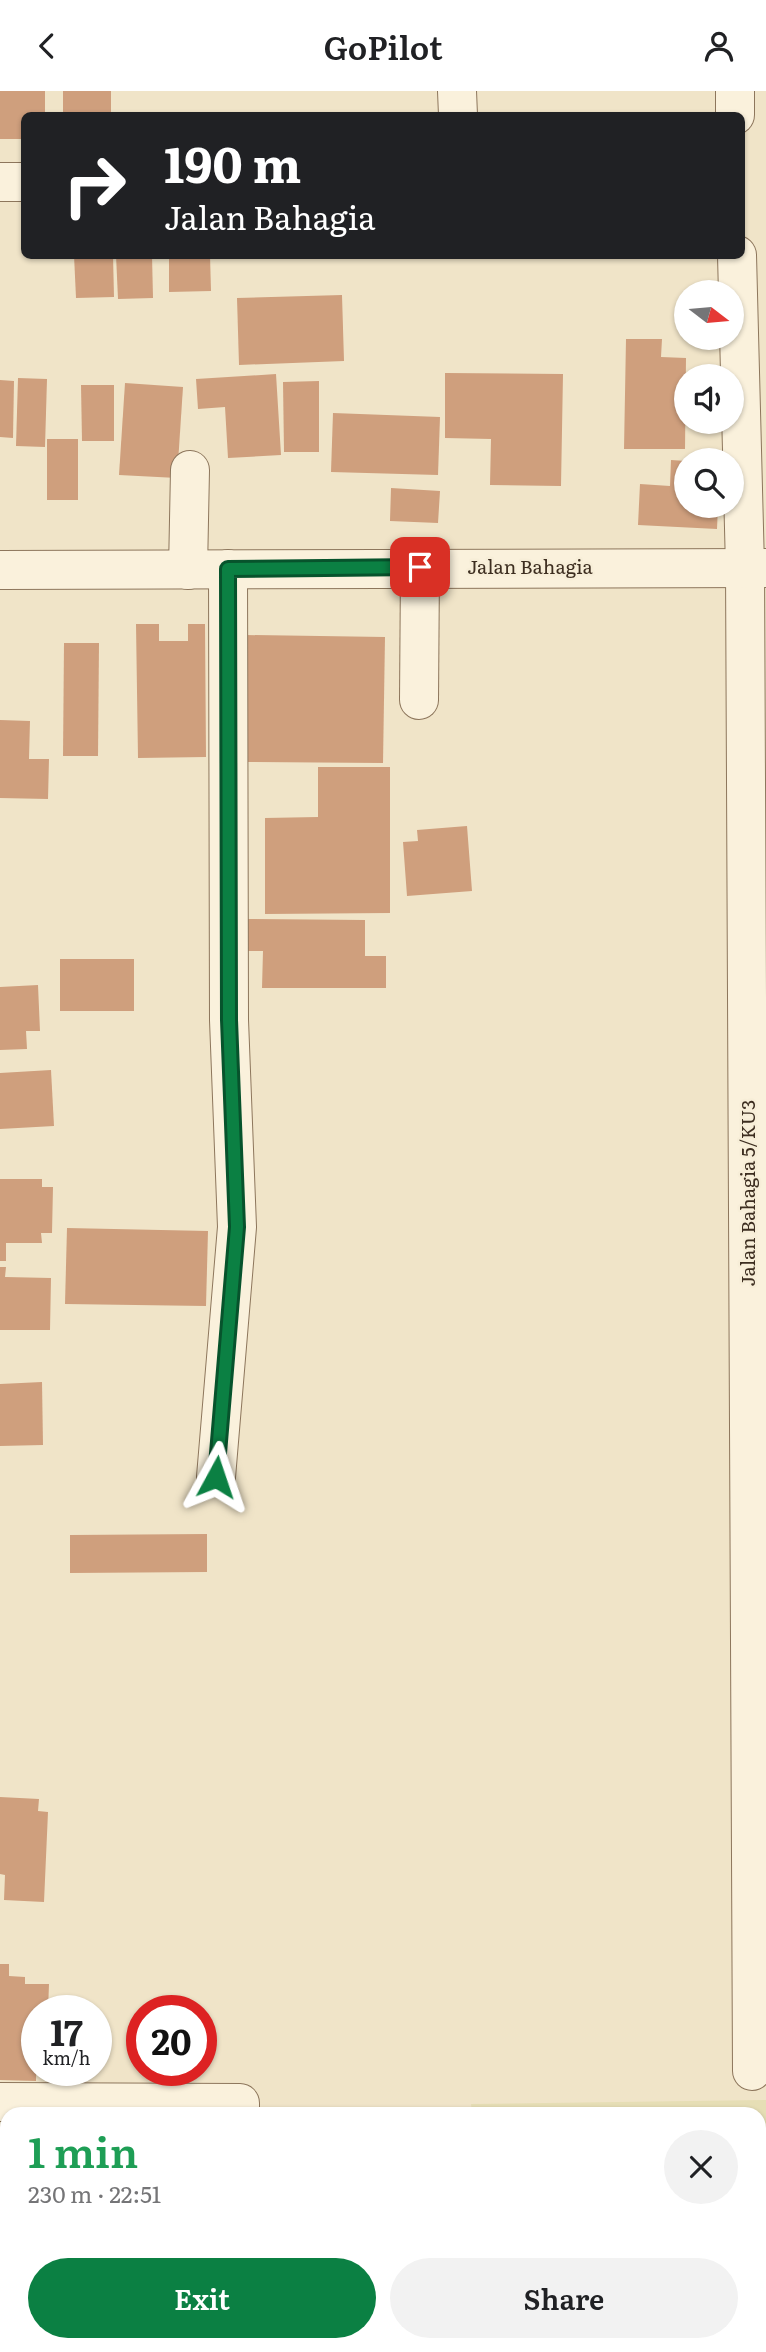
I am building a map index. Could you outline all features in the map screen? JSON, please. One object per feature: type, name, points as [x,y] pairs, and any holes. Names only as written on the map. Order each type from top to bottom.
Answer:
[{"type":"street","points":[[457,91],[458,112]]},
{"type":"street","points":[[735,91],[735,112]]},
{"type":"street","points":[[0,182],[21,182]]},
{"type":"street","name":"Jalan Bahagia 5/KU3","points":[[737,259],[756,567],[752,2071]]},
{"type":"street","points":[[188,570],[190,470]]},
{"type":"street","points":[[419,700],[420,567]]},
{"type":"street","name":"Jalan Bahagia","points":[[0,570],[756,567]]},
{"type":"street","points":[[216,1477],[237,1227],[229,1020],[228,569]]},
{"type":"street","points":[[0,2102],[72,2107]]},
{"type":"shaded area","points":[[766,2100],[766,2107],[471,2107],[471,2104]]},
{"type":"building","points":[[0,91],[45,91],[45,112],[21,112],[21,139],[0,139]]},
{"type":"building","points":[[63,91],[111,91],[111,112],[63,112]]},
{"type":"building","points":[[74,259],[113,259],[114,297],[76,298]]},
{"type":"building","points":[[116,259],[152,259],[153,298],[118,299]]},
{"type":"building","points":[[169,259],[210,259],[211,291],[169,292]]},
{"type":"building","points":[[342,295],[344,361],[239,365],[237,298]]},
{"type":"building","points":[[626,339],[662,339],[661,357],[686,358],[686,364],[674,364],[674,434],[685,434],[685,448],[624,449]]},
{"type":"building","points":[[445,373],[563,374],[561,486],[490,485],[491,439],[445,438]]},
{"type":"building","points":[[276,374],[281,455],[228,458],[225,407],[198,409],[196,379]]},
{"type":"building","points":[[18,378],[47,379],[45,447],[16,446]]},
{"type":"building","points":[[0,380],[14,381],[13,438],[0,437]]},
{"type":"building","points":[[319,381],[319,452],[284,452],[283,382]]},
{"type":"building","points":[[125,383],[183,387],[177,478],[119,475]]},
{"type":"building","points":[[81,385],[114,385],[114,441],[82,441]]},
{"type":"building","points":[[333,413],[440,417],[438,475],[331,472]]},
{"type":"building","points":[[47,439],[78,439],[78,500],[47,500]]},
{"type":"building","points":[[671,460],[674,460],[674,518],[717,518],[717,529],[638,525],[640,484],[670,486]]},
{"type":"building","points":[[391,488],[440,491],[438,523],[390,521]]},
{"type":"building","points":[[136,624],[159,624],[159,641],[188,641],[188,624],[205,624],[206,757],[138,758]]},
{"type":"building","points":[[246,635],[385,637],[383,763],[244,762]]},
{"type":"building","points":[[64,643],[99,643],[98,756],[63,756]]},
{"type":"building","points":[[0,720],[30,721],[29,759],[49,759],[48,799],[0,798]]},
{"type":"building","points":[[318,767],[390,767],[390,913],[265,914],[265,818],[318,817]]},
{"type":"building","points":[[467,826],[472,891],[407,896],[403,842],[418,841],[417,830]]},
{"type":"building","points":[[245,919],[365,920],[365,956],[386,956],[386,988],[262,988],[263,951],[245,951]]},
{"type":"building","points":[[60,959],[134,959],[134,1011],[60,1011]]},
{"type":"building","points":[[38,985],[40,1031],[26,1031],[27,1049],[0,1050],[0,987]]},
{"type":"building","points":[[51,1070],[54,1126],[0,1129],[0,1073]]},
{"type":"building","points":[[0,1179],[42,1179],[42,1187],[53,1187],[52,1233],[41,1233],[42,1243],[6,1243],[6,1261],[0,1261]]},
{"type":"building","points":[[67,1228],[208,1231],[206,1306],[65,1304]]},
{"type":"building","points":[[0,1267],[6,1267],[5,1277],[51,1278],[50,1330],[0,1330]]},
{"type":"building","points":[[42,1382],[43,1445],[0,1446],[0,1384]]},
{"type":"building","points":[[207,1534],[207,1572],[70,1573],[70,1535]]},
{"type":"building","points":[[0,1797],[39,1799],[38,1811],[48,1812],[44,1902],[4,1900],[5,1875],[0,1874]]},
{"type":"building","points":[[0,1964],[9,1964],[9,1976],[25,1977],[25,1984],[49,1984],[49,1995],[21,1995],[21,2081],[0,2080]]},
{"type":"route","points":[[216,1477],[237,1227],[229,1020],[228,569],[420,567]]}]
